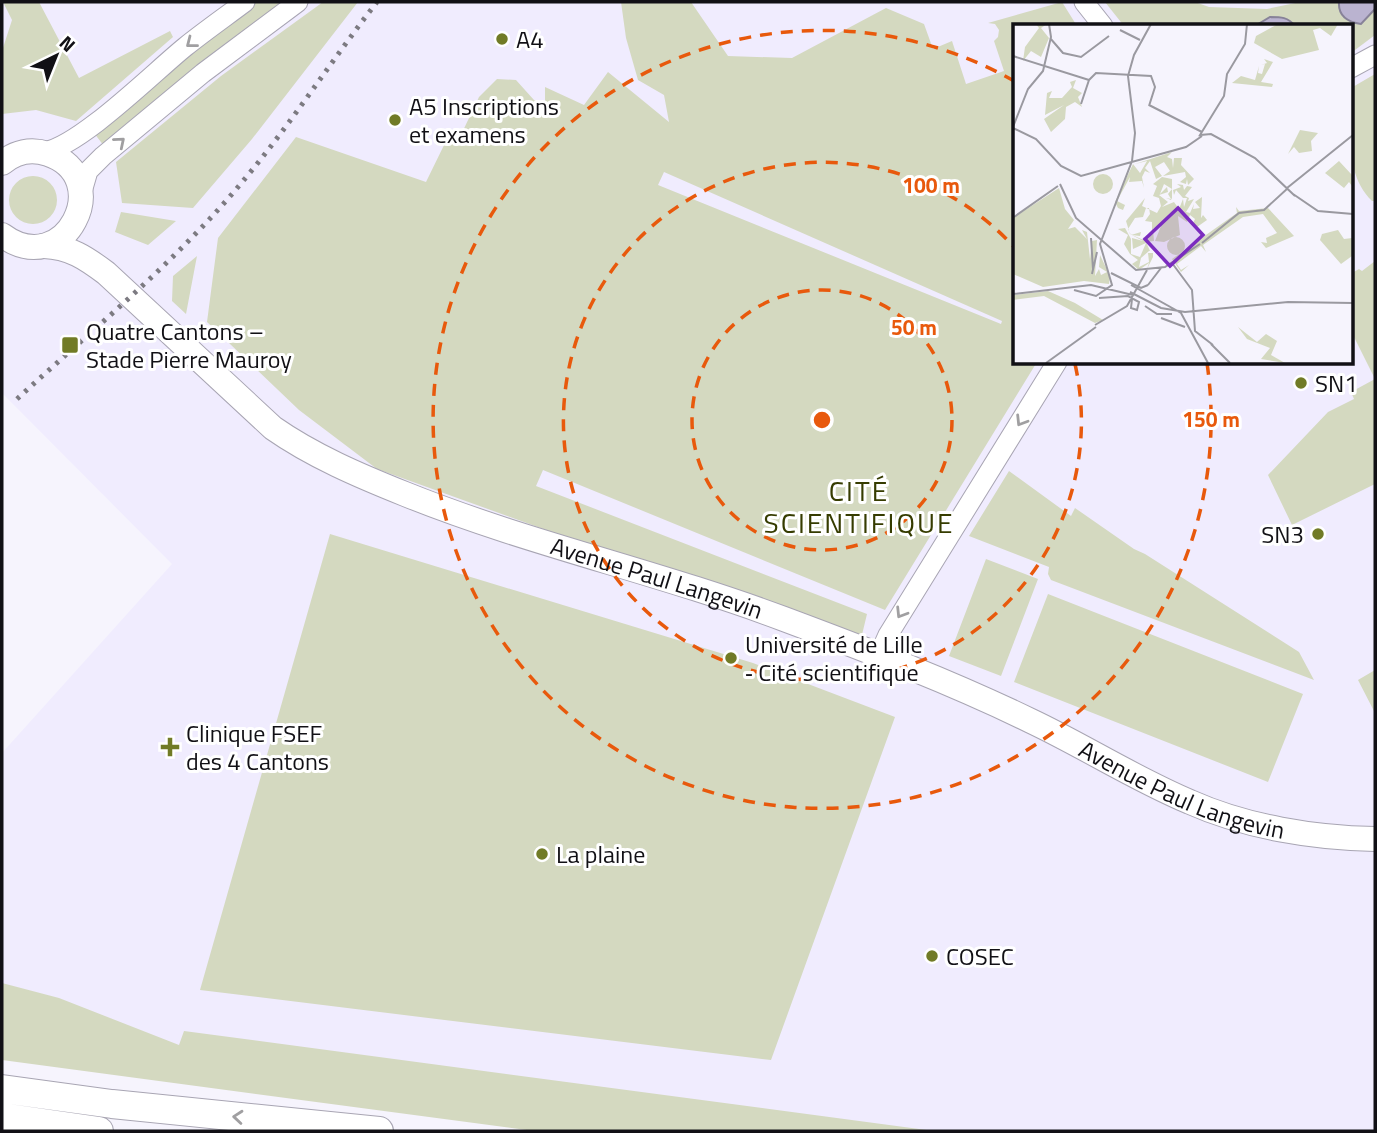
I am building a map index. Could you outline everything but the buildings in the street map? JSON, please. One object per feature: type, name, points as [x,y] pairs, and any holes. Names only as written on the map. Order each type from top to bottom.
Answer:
[{"type":"main road","points":[[2,1089],[110,1118],[379,1131]]},
{"type":"main road","points":[[2,1117],[100,1131]]},
{"type":"main road","points":[[2,1126],[12,1131]]},
{"type":"street","points":[[2,161],[23,152],[44,152],[62,147],[245,2]]},
{"type":"street","points":[[2,258],[64,236],[79,206],[88,172],[103,156],[203,73],[298,2]]},
{"type":"street","points":[[1084,2],[1101,24]]},
{"type":"street","points":[[1352,67],[1375,55]]},
{"type":"street","name":"Avenue Paul Langevin","points":[[44,152],[59,159],[71,170],[79,206],[81,239],[106,273]]},
{"type":"street","name":"Avenue Paul Langevin","points":[[2,235],[16,244],[58,246],[78,253],[106,273],[273,428],[349,470],[456,514],[741,603],[879,655],[1030,720],[1189,802],[1250,821],[1298,832],[1375,839]]},
{"type":"street","points":[[879,655],[888,635],[1056,364]]},
{"type":"shaded area","name":"Université de Lille ‐ Cité scientifique","points":[[2,2],[1375,2],[1375,1131],[542,1131],[2,1044],[2,753],[172,564],[2,393]]},
{"type":"shaded area","points":[[1339,2],[1375,2],[1375,9],[1361,24],[1345,18],[1340,11]]},
{"type":"shaded area","points":[[1270,17],[1284,18],[1293,24],[1258,24]]},
{"type":"green space","points":[[3,2],[39,2],[79,78],[170,31],[173,37],[76,121],[36,110],[2,114],[2,51],[12,20]]},
{"type":"green space","points":[[256,2],[286,2],[104,146],[94,133],[204,41]]},
{"type":"green space","points":[[323,2],[358,2],[252,139],[193,208],[122,203],[116,162],[221,76]]},
{"type":"green space","points":[[621,2],[691,2],[728,56],[792,58],[886,8],[924,24],[933,49],[952,41],[966,84],[1004,71],[994,41],[999,30],[995,24],[988,23],[1062,2],[1076,24],[1013,24],[1013,364],[1036,364],[885,610],[543,470],[536,486],[867,614],[861,639],[621,557],[377,469],[299,410],[207,322],[218,238],[296,137],[426,182],[447,139],[459,139],[479,97],[497,79],[516,80],[534,100],[545,104],[545,87],[584,105],[608,72],[669,122],[664,95],[638,80],[626,38]],"holes":[[[664,172],[1002,321],[1001,324],[658,185]]]},
{"type":"green space","points":[[1105,2],[1195,2],[1209,7],[1267,9],[1300,2],[1375,2],[1375,35],[1352,52],[1352,24],[1122,24]]},
{"type":"green space","points":[[1375,74],[1375,201],[1363,190],[1353,163],[1352,87]]},
{"type":"green space","points":[[33,176],[50,183],[57,200],[50,217],[33,224],[16,217],[9,200],[16,183]]},
{"type":"green space","points":[[121,212],[176,221],[148,245],[115,232]]},
{"type":"green space","points":[[197,256],[186,314],[172,301],[173,276]]},
{"type":"green space","points":[[1375,261],[1375,379],[1352,333],[1352,273],[1359,269],[1362,271]]},
{"type":"green space","points":[[1375,379],[1375,484],[1292,525],[1268,475],[1328,412],[1354,399],[1351,392]]},
{"type":"green space","points":[[1009,471],[1071,516],[1075,508],[1134,549],[1299,652],[1314,680],[1051,580],[1049,567],[969,536]]},
{"type":"green space","name":"La plaine","points":[[330,534],[753,663],[895,717],[771,1060],[200,990]]},
{"type":"green space","points":[[986,559],[1038,579],[1001,676],[949,656]]},
{"type":"green space","points":[[1048,594],[1303,694],[1268,782],[1014,682]]},
{"type":"green space","points":[[1375,670],[1375,713],[1358,680]]},
{"type":"green space","points":[[2,983],[59,998],[179,1045],[184,1031],[934,1131],[534,1131],[2,1060]]},
{"type":"railway","points":[[17,399],[191,239],[278,137],[377,2]]},
{"type":"place","name":"A4","points":[[502,39]]},
{"type":"place","name":"A5 Inscriptions et examens","points":[[395,120]]},
{"type":"place","name":"Quatre Cantons – Stade Pierre Mauroy","points":[[70,345]]},
{"type":"place","name":"SN1","points":[[1301,383]]},
{"type":"place","name":"SN3","points":[[1318,534]]},
{"type":"place","name":"Université de Lille ‐ Cité scientifique","points":[[731,658]]},
{"type":"place","name":"Clinique FSEF des 4 Cantons","points":[[170,747]]},
{"type":"place","name":"La plaine","points":[[542,854]]},
{"type":"place","name":"COSEC","points":[[932,956]]},
{"type":"district","name":"CITÉ SCIENTIFIQUE","points":[[859,506]]}]
